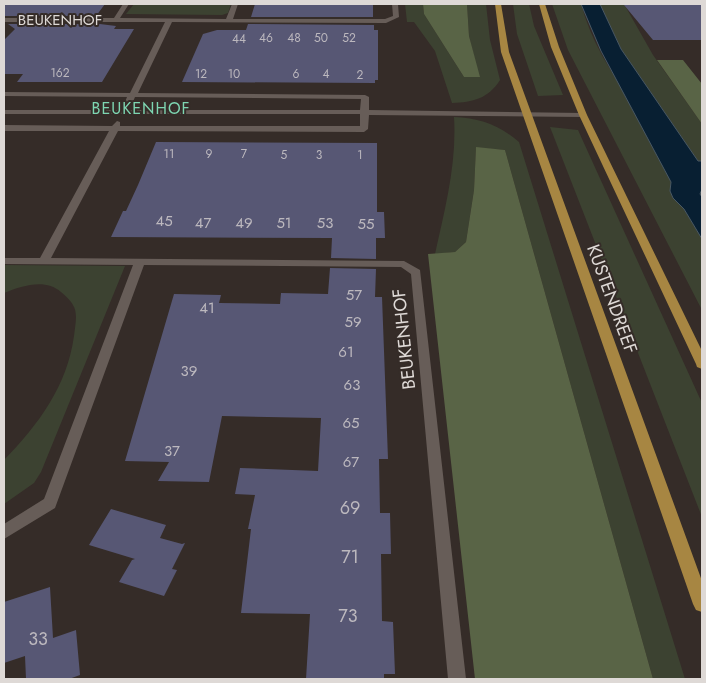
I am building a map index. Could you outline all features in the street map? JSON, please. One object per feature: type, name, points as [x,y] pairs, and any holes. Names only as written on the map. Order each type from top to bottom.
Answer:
[{"type":"main road","name":"KUSTENDREEF","points":[[498,4],[505,52],[702,604]]},
{"type":"main road","points":[[542,4],[555,47],[583,115],[702,364]]},
{"type":"street","name":"BEUKENHOF","points":[[116,20],[126,4]]},
{"type":"street","points":[[229,20],[235,4]]},
{"type":"street","name":"BEUKENHOF","points":[[4,20],[386,21],[396,17],[395,4]]},
{"type":"street","points":[[44,261],[170,20]]},
{"type":"street","points":[[4,94],[365,96],[366,112],[364,129],[4,128]]},
{"type":"street","points":[[4,112],[366,112],[583,115]]},
{"type":"street","name":"BEUKENHOF","points":[[4,261],[404,264],[416,273],[457,679]]},
{"type":"street","points":[[4,532],[50,503],[140,262]]},
{"type":"green space","points":[[134,4],[231,4],[228,13],[222,15],[126,14]]},
{"type":"green space","points":[[405,4],[423,4],[424,14],[464,77],[479,77],[469,36],[467,4],[486,4],[490,40],[500,80],[495,86],[479,98],[467,102],[452,103],[435,51],[414,22],[407,22]]},
{"type":"green space","points":[[423,4],[467,4],[469,36],[480,77],[464,77],[424,14]]},
{"type":"green space","points":[[513,4],[529,4],[534,26],[563,95],[538,96],[517,34]]},
{"type":"green space","points":[[552,4],[581,4],[590,30],[616,78],[648,122],[702,184],[702,310],[568,50]]},
{"type":"green space","points":[[600,4],[624,4],[653,55],[702,124],[702,161],[698,161],[621,49]]},
{"type":"green space","points":[[657,60],[683,60],[702,84],[702,124]]},
{"type":"green space","points":[[454,117],[472,119],[489,124],[504,131],[519,142],[685,679],[653,679],[505,150],[476,148],[474,190],[466,242],[455,252],[435,254],[452,169]]},
{"type":"green space","points":[[550,127],[578,130],[702,403],[702,517]]},
{"type":"green space","points":[[476,147],[505,150],[653,679],[475,679],[428,254],[455,252],[466,242],[474,190]]},
{"type":"green space","points":[[4,265],[125,266],[41,472],[34,483],[4,504],[4,460],[40,418],[58,388],[70,354],[76,316],[74,306],[67,297],[48,285],[26,286],[4,293]]},
{"type":"water","points":[[581,4],[600,4],[621,49],[698,161],[702,161],[702,189],[700,194],[702,197],[702,239],[684,209],[673,198],[670,191],[671,182],[601,51]]},
{"type":"building","points":[[4,4],[105,4],[96,16],[4,16]]},
{"type":"building","points":[[255,4],[373,4],[373,17],[251,17]]},
{"type":"building","points":[[624,5],[702,5],[702,40],[653,40]]},
{"type":"building","points":[[8,24],[100,24],[116,26],[114,29],[134,29],[102,82],[17,82],[23,74],[4,74],[4,40],[15,29]]},
{"type":"building","points":[[248,24],[374,25],[374,30],[378,30],[378,80],[375,80],[375,83],[182,82],[203,34],[217,30],[246,30]]},
{"type":"building","points":[[156,142],[377,143],[377,212],[384,212],[385,238],[376,238],[376,259],[331,258],[332,238],[111,237],[123,211],[126,211]]},
{"type":"building","points":[[330,268],[376,269],[375,297],[382,297],[388,459],[379,459],[380,513],[390,513],[391,554],[381,554],[382,621],[393,622],[395,674],[384,674],[384,679],[306,679],[310,614],[241,613],[251,529],[248,529],[255,495],[235,494],[240,468],[318,471],[321,418],[222,416],[209,482],[158,481],[169,462],[125,461],[174,294],[221,295],[219,303],[280,304],[281,293],[328,294]]},
{"type":"building","points":[[111,509],[166,525],[160,538],[182,544],[185,543],[172,569],[177,570],[164,596],[119,582],[132,560],[135,559],[89,545]]},
{"type":"building","points":[[50,587],[53,638],[76,630],[80,675],[69,679],[26,679],[25,656],[4,663],[4,602]]},
{"type":"district","name":"BEUKENHOF","points":[[141,108]]}]
